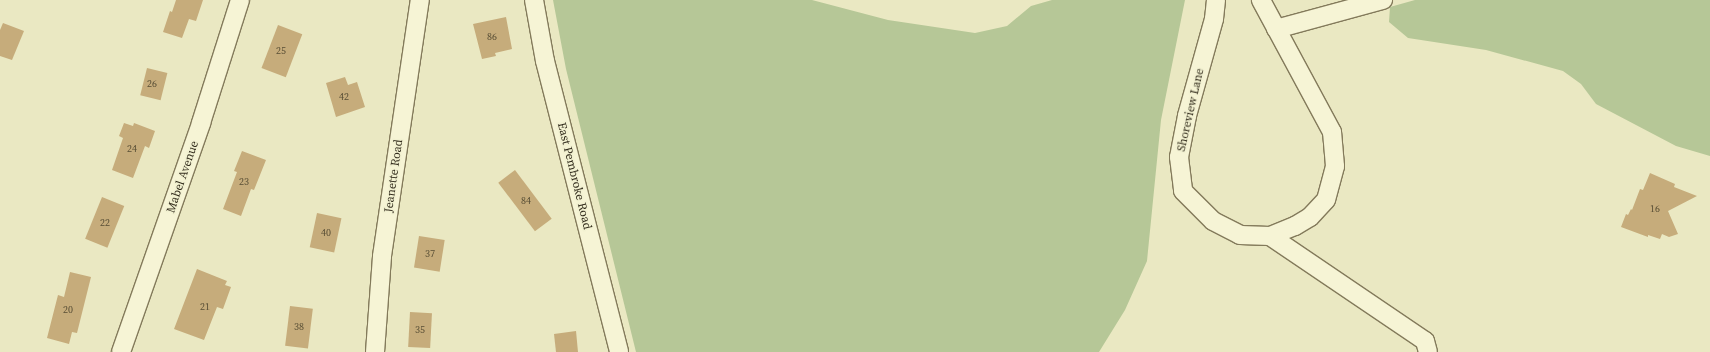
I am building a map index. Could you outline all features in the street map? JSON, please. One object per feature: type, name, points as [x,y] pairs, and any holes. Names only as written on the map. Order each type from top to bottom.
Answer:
[{"type":"street","name":"Mabel Avenue","points":[[121,352],[201,123],[240,0]]},
{"type":"street","name":"Jeanette Road","points":[[375,352],[382,256],[420,0]]},
{"type":"street","name":"East Pembroke Road","points":[[534,0],[545,61],[619,352]]},
{"type":"street","name":"Shoreview Lane","points":[[1216,0],[1214,19],[1187,116],[1179,157],[1183,191],[1213,221],[1240,234],[1270,236],[1310,217],[1326,200],[1334,166],[1332,132],[1261,0]]},
{"type":"street","points":[[1276,30],[1383,0]]},
{"type":"street","points":[[1270,236],[1420,337],[1425,341],[1428,352]]},
{"type":"green space","points":[[553,0],[812,0],[888,20],[975,33],[1007,26],[1031,6],[1052,0],[1185,0],[1161,120],[1147,261],[1125,310],[1099,352],[636,352],[566,69]]},
{"type":"green space","points":[[1415,0],[1710,0],[1710,156],[1676,146],[1596,104],[1581,84],[1563,71],[1486,50],[1408,38],[1389,22],[1390,7]]},
{"type":"building","points":[[176,0],[203,0],[196,21],[189,19],[182,38],[163,32],[170,11],[172,12]]},
{"type":"building","points":[[506,17],[512,49],[495,53],[496,56],[482,59],[473,24]]},
{"type":"building","points":[[3,23],[24,31],[12,60],[0,56],[0,30]]},
{"type":"building","points":[[278,25],[302,34],[286,77],[262,68]]},
{"type":"building","points":[[147,68],[167,73],[161,100],[140,95]]},
{"type":"building","points":[[345,77],[348,85],[357,82],[365,107],[336,117],[326,83]]},
{"type":"building","points":[[124,123],[133,126],[134,123],[155,131],[149,148],[145,146],[133,178],[112,170],[123,138],[119,136]]},
{"type":"building","points":[[242,151],[266,160],[254,190],[251,189],[241,216],[223,209],[237,172],[234,171]]},
{"type":"building","points":[[515,170],[552,219],[535,231],[498,183]]},
{"type":"building","points":[[1650,173],[1675,184],[1674,187],[1697,196],[1668,211],[1678,234],[1669,237],[1662,234],[1660,239],[1648,235],[1648,237],[1621,227],[1626,214],[1628,215],[1631,209],[1632,210],[1640,189],[1643,190]]},
{"type":"building","points":[[102,197],[124,206],[107,248],[85,239]]},
{"type":"building","points":[[317,213],[341,218],[334,252],[310,247]]},
{"type":"building","points":[[419,236],[445,240],[440,272],[414,268]]},
{"type":"building","points":[[197,269],[227,281],[225,285],[231,287],[223,309],[217,307],[204,340],[174,329]]},
{"type":"building","points":[[70,272],[91,277],[77,333],[72,332],[69,344],[47,338],[58,295],[64,297]]},
{"type":"building","points":[[290,306],[313,309],[308,349],[285,346]]},
{"type":"building","points":[[410,312],[432,313],[430,348],[408,347]]},
{"type":"building","points":[[576,331],[578,352],[556,352],[554,334]]}]
